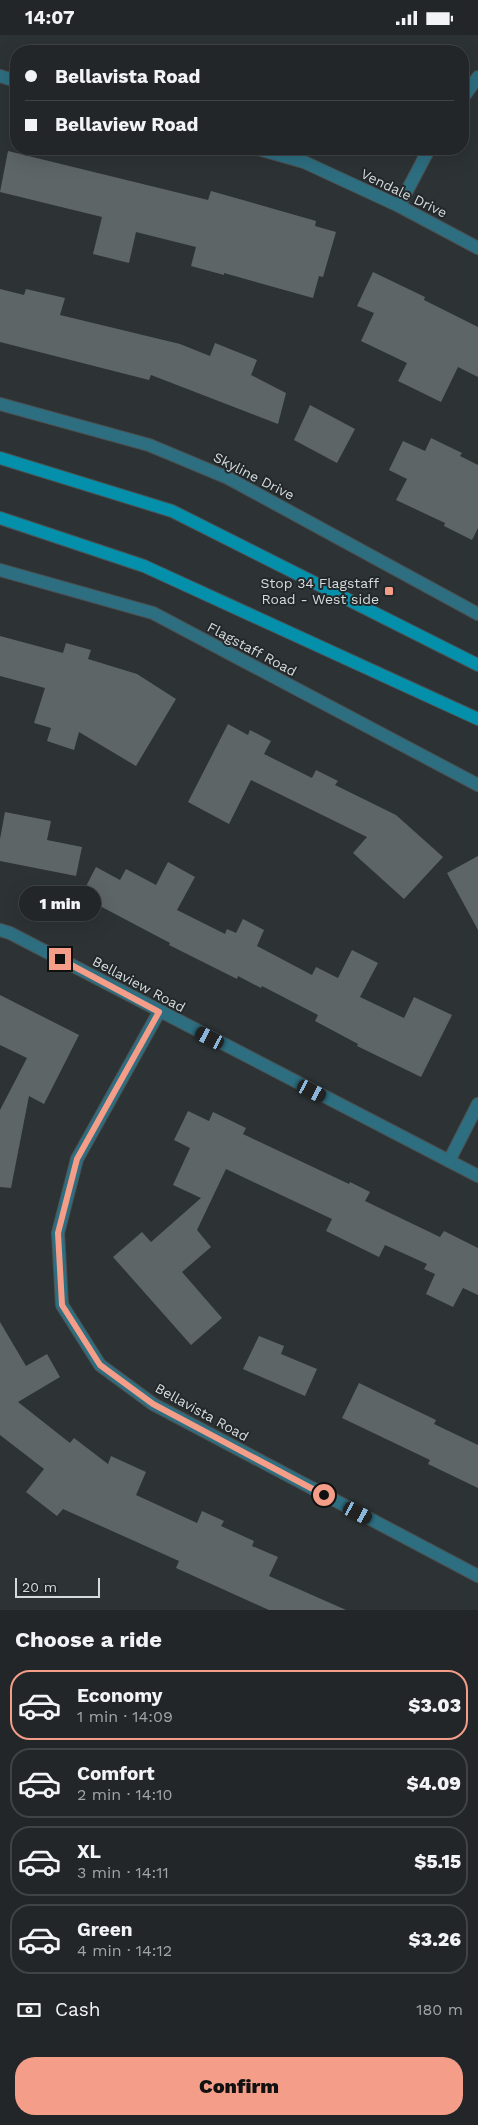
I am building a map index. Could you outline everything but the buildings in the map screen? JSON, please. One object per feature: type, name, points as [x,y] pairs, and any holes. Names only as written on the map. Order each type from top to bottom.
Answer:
[{"type":"main road","points":[[0,458],[172,511],[478,665]]},
{"type":"main road","name":"Flagstaff Road","points":[[0,518],[144,566],[478,719]]},
{"type":"street","points":[[469,89],[478,77]]},
{"type":"street","name":"Vendale Drive","points":[[279,155],[304,162],[399,206],[478,248]]},
{"type":"street","points":[[399,206],[425,155]]},
{"type":"street","name":"Skyline Drive","points":[[0,404],[149,445],[228,478],[478,614]]},
{"type":"street","name":"Flagstaff Road","points":[[0,570],[153,613],[478,785]]},
{"type":"street","name":"Bellaview Road","points":[[0,931],[10,933],[478,1176]]},
{"type":"street","name":"Bellavista Road","points":[[159,1012],[77,1159],[58,1233],[62,1305],[100,1365],[153,1404],[478,1576]]},
{"type":"street","points":[[449,1161],[478,1103]]},
{"type":"place","name":"Stop 34 Flagstaff Road - West side","points":[[389,591]]},
{"type":"route","points":[[60,959],[159,1012],[77,1159],[58,1233],[62,1305],[100,1365],[153,1404],[324,1495]]}]
